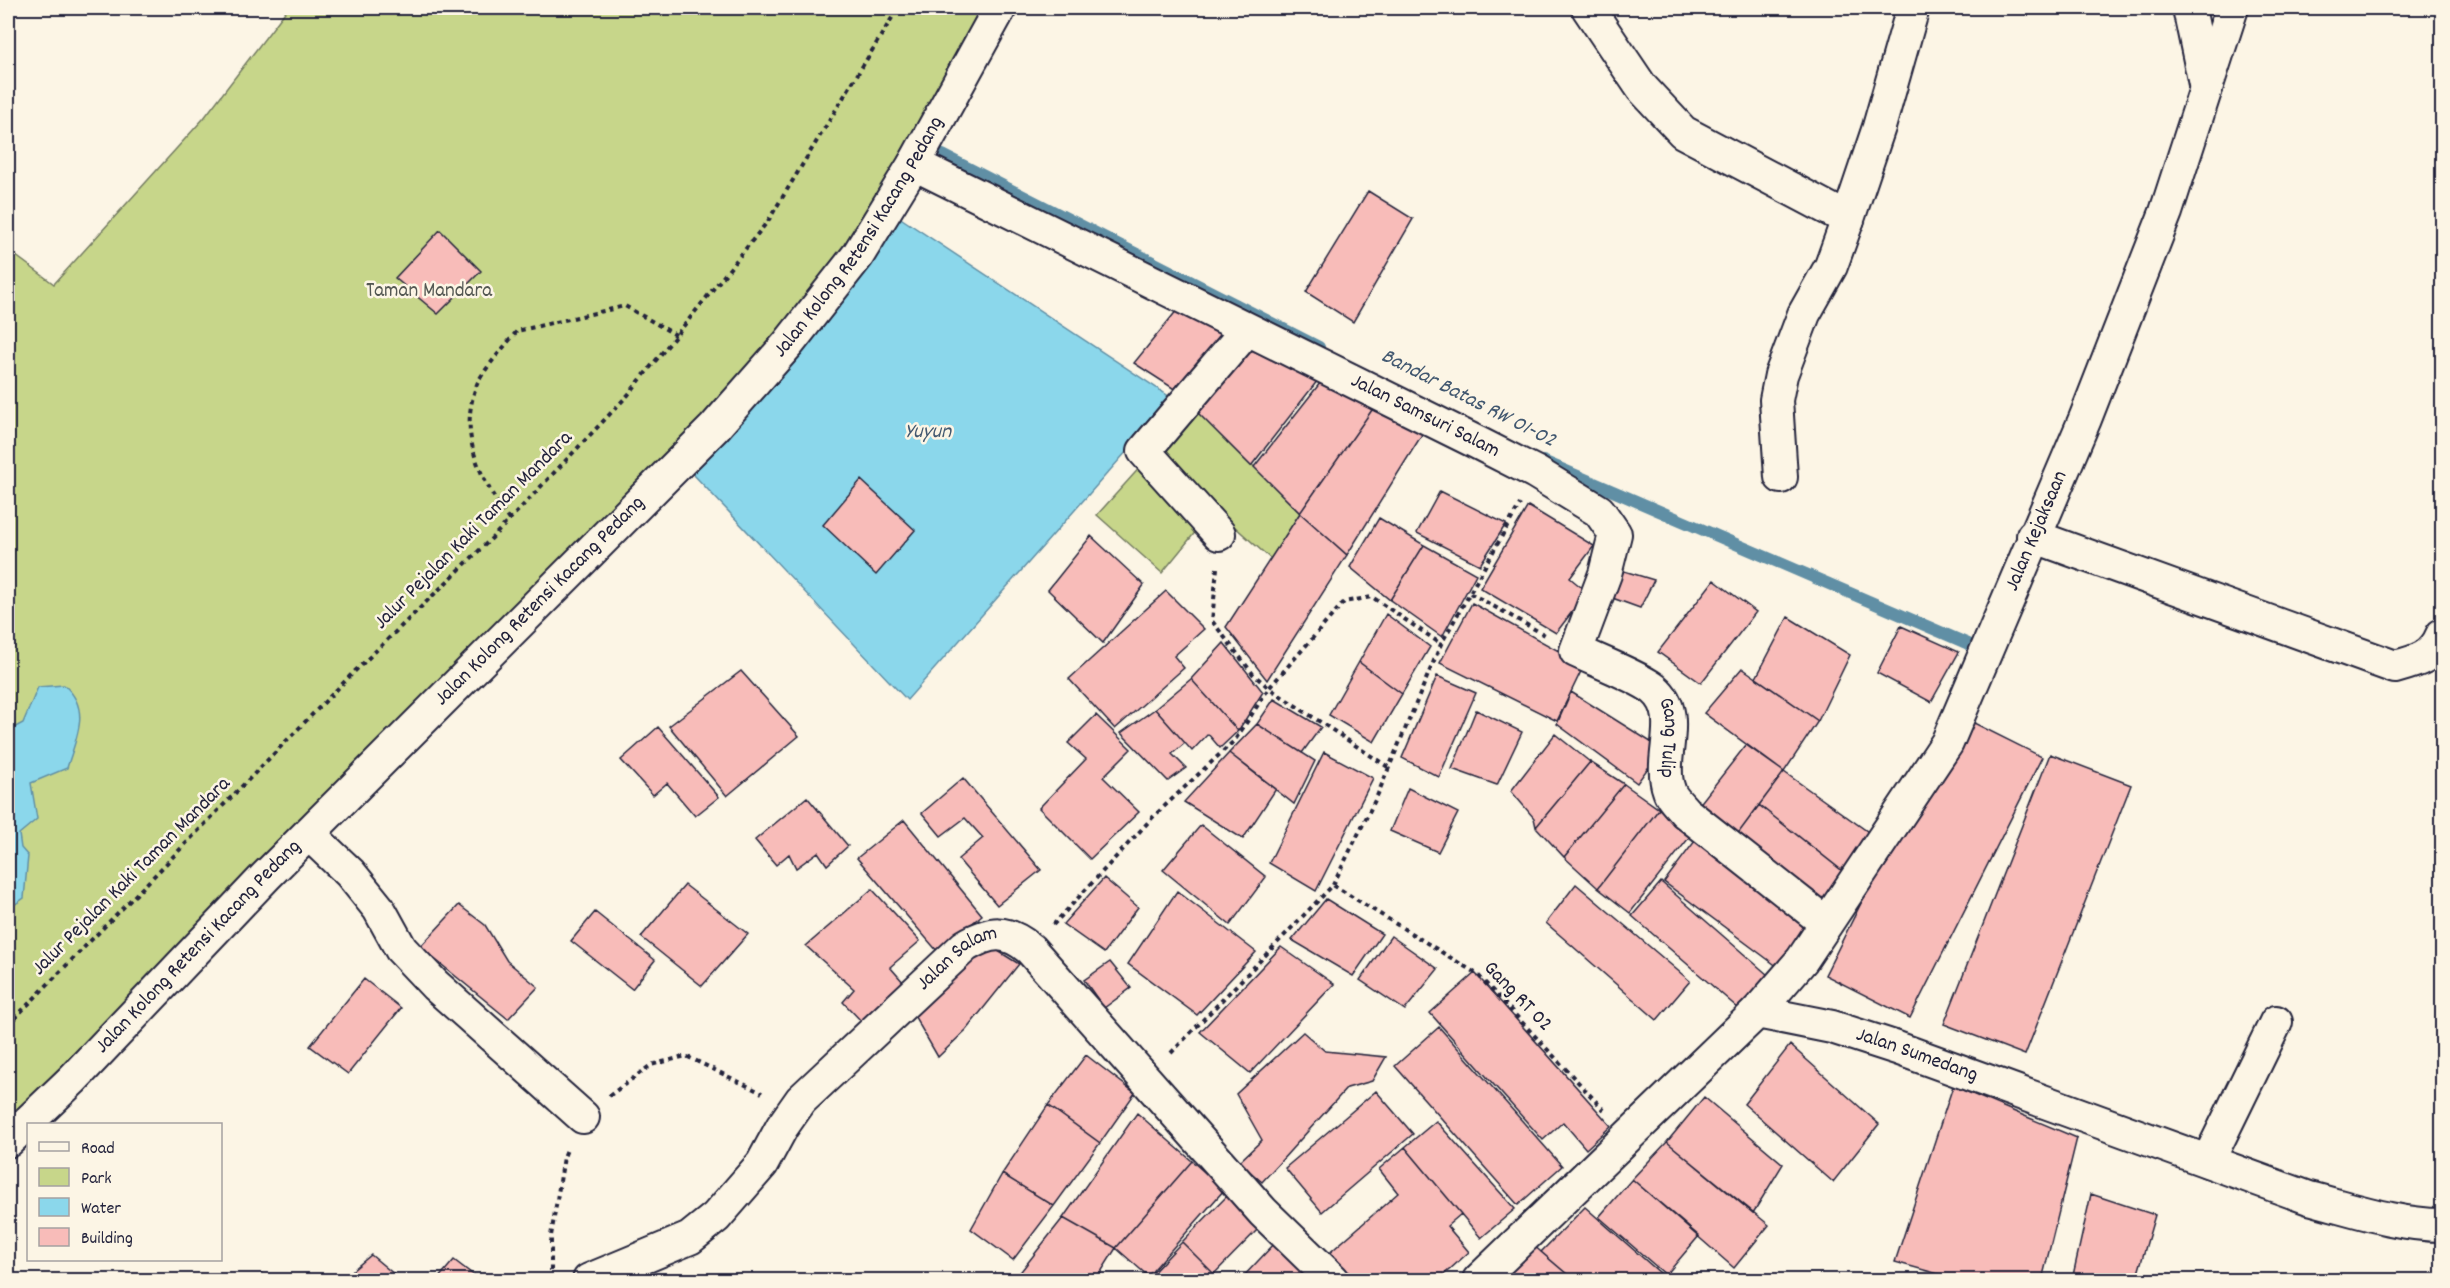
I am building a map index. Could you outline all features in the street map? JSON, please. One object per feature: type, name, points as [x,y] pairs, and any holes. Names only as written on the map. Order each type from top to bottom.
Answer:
[{"type":"street","name":"Jalan Kolong Retensi Kacang Pedang","points":[[8,1141],[72,1080],[309,834],[714,428],[788,344],[858,255],[914,164],[1000,8]]},
{"type":"street","points":[[1588,8],[1641,88],[1683,132],[1848,219]]},
{"type":"street","points":[[1781,477],[1776,400],[1781,375],[1804,314],[1830,266],[1848,219],[1879,127],[1913,8]]},
{"type":"street","points":[[2189,8],[2206,93]]},
{"type":"street","name":"Jalan Kejaksaan","points":[[1757,1012],[1802,960],[1947,743],[1988,651],[2033,536],[2085,419],[2162,223],[2232,8]]},
{"type":"street","name":"Jalan Samsuri Salam","points":[[914,164],[1246,331],[1535,472],[1599,511],[1615,534],[1605,574],[1576,651]]},
{"type":"street","points":[[1219,534],[1144,451],[1246,331]]},
{"type":"street","points":[[2033,536],[2395,667],[2423,660],[2437,647],[2442,635]]},
{"type":"street","name":"Gang Tulip","points":[[1576,651],[1654,689],[1668,706],[1670,727],[1666,765],[1669,791],[1685,812],[1826,923]]},
{"type":"street","points":[[309,834],[350,873],[379,909],[401,950],[435,985],[583,1117]]},
{"type":"street","name":"Jalan Salam","points":[[589,1281],[690,1238],[716,1217],[762,1164],[801,1100],[965,946],[984,935],[996,934],[1008,936],[1030,950],[1263,1212],[1333,1281]]},
{"type":"street","points":[[1479,1281],[1757,1012]]},
{"type":"street","name":"Jalan Sumedang","points":[[1757,1012],[1832,1027],[1897,1048],[2309,1198],[2375,1215],[2428,1225],[2442,1225]]},
{"type":"street","points":[[2208,1161],[2276,1022]]},
{"type":"path","name":"Jalur Pejalan Kaki Taman Mandara","points":[[8,1025],[342,684],[509,520],[628,395],[768,221],[898,8]]},
{"type":"path","points":[[509,520],[487,488],[468,436],[476,386],[517,331],[626,306],[676,335]]},
{"type":"path","points":[[1146,1080],[1333,885],[1377,796],[1441,644],[1535,472]]},
{"type":"path","points":[[1219,534],[1212,621],[1253,674],[1269,688],[1388,767]]},
{"type":"path","points":[[1470,593],[1576,651]]},
{"type":"path","points":[[1030,950],[1153,817],[1235,740],[1269,688],[1344,602],[1371,597],[1441,644]]},
{"type":"path","name":"Gang RT 02","points":[[1333,885],[1477,974],[1628,1136]]},
{"type":"path","points":[[551,1281],[551,1236],[564,1157],[583,1117],[651,1065],[686,1056],[720,1070],[794,1111]]},
{"type":"green space","name":"Taman Mandara","points":[[288,8],[982,8],[923,120],[842,248],[732,388],[8,1120],[8,250],[54,284],[204,118]]},
{"type":"green space","points":[[1193,405],[1300,513],[1271,559],[1151,452]]},
{"type":"green space","points":[[1143,464],[1206,519],[1162,573],[1097,515]]},
{"type":"water","name":"Yuyun","points":[[893,213],[1173,399],[907,700],[693,474]]},
{"type":"water","points":[[64,685],[73,694],[78,704],[80,714],[77,735],[67,768],[31,783],[37,819],[19,834],[21,848],[28,856],[24,898],[8,909],[8,731],[23,723],[38,687]]},
{"type":"building","points":[[1368,191],[1413,219],[1353,322],[1306,292]]},
{"type":"building","points":[[440,230],[481,271],[438,314],[395,278]]},
{"type":"building","points":[[1182,304],[1233,332],[1179,392],[1134,363]]},
{"type":"building","points":[[1247,331],[1325,371],[1251,466],[1189,404]]},
{"type":"building","points":[[1328,373],[1379,400],[1300,513],[1254,467]]},
{"type":"building","points":[[1379,400],[1428,425],[1347,555],[1300,513]]},
{"type":"building","name":"Yuyun","points":[[861,480],[915,530],[876,575],[823,525]]},
{"type":"building","points":[[1440,491],[1506,524],[1480,565],[1417,533]]},
{"type":"building","points":[[1528,506],[1594,546],[1570,578],[1587,592],[1556,633],[1480,588]]},
{"type":"building","points":[[1300,513],[1347,555],[1267,680],[1226,627]]},
{"type":"building","points":[[1379,518],[1424,545],[1390,600],[1350,567]]},
{"type":"building","points":[[1091,536],[1144,585],[1103,643],[1048,590]]},
{"type":"building","points":[[1424,545],[1476,574],[1442,637],[1390,600]]},
{"type":"building","points":[[1624,571],[1654,580],[1640,608],[1607,596]]},
{"type":"building","points":[[1714,580],[1756,612],[1701,683],[1658,652]]},
{"type":"building","points":[[1166,591],[1204,629],[1174,656],[1184,668],[1115,729],[1069,679]]},
{"type":"building","points":[[1472,603],[1584,665],[1557,721],[1440,663]]},
{"type":"building","points":[[1386,614],[1430,647],[1402,694],[1359,662]]},
{"type":"building","points":[[1788,617],[1850,655],[1818,721],[1756,678]]},
{"type":"building","points":[[1901,626],[1959,652],[1931,702],[1877,673]]},
{"type":"building","points":[[1224,643],[1263,692],[1238,731],[1191,679]]},
{"type":"building","points":[[1359,662],[1402,694],[1374,742],[1329,715]]},
{"type":"building","points":[[1742,668],[1818,721],[1784,772],[1704,713]]},
{"type":"building","points":[[741,671],[799,736],[727,796],[669,726]]},
{"type":"building","points":[[1437,676],[1476,693],[1439,777],[1402,758]]},
{"type":"building","points":[[1191,679],[1238,731],[1220,748],[1208,734],[1192,751],[1155,709]]},
{"type":"building","points":[[1571,692],[1662,749],[1637,783],[1557,724]]},
{"type":"building","points":[[1274,699],[1321,727],[1302,753],[1257,724]]},
{"type":"building","points":[[1155,709],[1185,743],[1172,754],[1186,768],[1168,781],[1121,733]]},
{"type":"building","points":[[1476,710],[1522,732],[1497,785],[1452,769]]},
{"type":"building","points":[[1956,714],[2042,757],[1910,1018],[1825,975]]},
{"type":"building","points":[[1096,715],[1131,749],[1103,777],[1139,812],[1090,859],[1039,808],[1086,759],[1068,743]]},
{"type":"building","points":[[1257,724],[1315,761],[1294,804],[1229,753]]},
{"type":"building","points":[[658,727],[719,797],[695,816],[667,783],[653,795],[621,760]]},
{"type":"building","points":[[1555,734],[1590,762],[1536,827],[1534,818],[1511,791]]},
{"type":"building","points":[[1746,745],[1784,772],[1731,843],[1691,815]]},
{"type":"building","points":[[1324,752],[1373,778],[1316,891],[1269,863]]},
{"type":"building","points":[[1229,753],[1276,789],[1243,839],[1184,802]]},
{"type":"building","points":[[2050,754],[2131,785],[2025,1055],[1944,1024]]},
{"type":"building","points":[[1590,762],[1624,784],[1564,857],[1536,827]]},
{"type":"building","points":[[1784,772],[1878,839],[1850,877],[1759,805]]},
{"type":"building","points":[[963,778],[1041,870],[997,905],[958,859],[983,838],[965,818],[941,836],[922,813]]},
{"type":"building","points":[[1624,784],[1659,809],[1598,888],[1564,857]]},
{"type":"building","points":[[1408,788],[1458,813],[1438,852],[1390,831]]},
{"type":"building","points":[[807,797],[848,846],[827,865],[818,852],[796,868],[789,854],[776,865],[755,840]]},
{"type":"building","points":[[1759,805],[1850,877],[1822,913],[1731,843]]},
{"type":"building","points":[[1659,809],[1692,834],[1630,913],[1598,888]]},
{"type":"building","points":[[904,820],[982,915],[938,952],[857,858]]},
{"type":"building","points":[[1201,825],[1266,877],[1230,925],[1163,870]]},
{"type":"building","points":[[1698,837],[1811,921],[1778,967],[1664,882]]},
{"type":"building","points":[[1104,878],[1138,907],[1104,953],[1063,924]]},
{"type":"building","points":[[1661,882],[1768,975],[1739,1009],[1632,916]]},
{"type":"building","points":[[1576,884],[1690,981],[1657,1020],[1546,923]]},
{"type":"building","points":[[685,885],[748,934],[702,986],[641,937]]},
{"type":"building","points":[[872,889],[920,941],[890,967],[904,983],[863,1023],[843,1002],[854,989],[806,946]]},
{"type":"building","points":[[1177,891],[1256,952],[1197,1015],[1128,964]]},
{"type":"building","points":[[1326,899],[1382,934],[1353,976],[1292,940]]},
{"type":"building","points":[[459,905],[485,925],[507,961],[538,987],[508,1019],[420,947]]},
{"type":"building","points":[[595,912],[655,960],[632,989],[571,941]]},
{"type":"building","points":[[1391,936],[1438,969],[1405,1010],[1360,980]]},
{"type":"building","points":[[990,946],[1019,964],[966,1030],[938,1057],[912,1012]]},
{"type":"building","points":[[1281,947],[1334,984],[1250,1073],[1200,1032]]},
{"type":"building","points":[[1110,962],[1131,988],[1104,1008],[1084,980]]},
{"type":"building","points":[[1475,973],[1611,1126],[1586,1149],[1563,1122],[1543,1140],[1430,1013]]},
{"type":"building","points":[[364,979],[401,1008],[348,1074],[310,1046]]},
{"type":"building","points":[[1439,1027],[1562,1166],[1518,1205],[1395,1066]]},
{"type":"building","points":[[1303,1032],[1325,1051],[1386,1057],[1372,1081],[1347,1088],[1262,1182],[1239,1162],[1262,1140],[1236,1094]]},
{"type":"building","points":[[1790,1045],[1879,1124],[1833,1182],[1744,1104]]},
{"type":"building","points":[[1086,1055],[1135,1093],[1100,1143],[1048,1105]]},
{"type":"building","points":[[1953,1086],[2077,1138],[2042,1280],[1960,1280],[1895,1262]]},
{"type":"building","points":[[1376,1091],[1413,1134],[1322,1212],[1285,1168]]},
{"type":"building","points":[[1704,1097],[1783,1164],[1753,1213],[1667,1142]]},
{"type":"building","points":[[1048,1105],[1100,1143],[1054,1206],[1002,1174]]},
{"type":"building","points":[[1137,1113],[1192,1161],[1116,1248],[1063,1218]]},
{"type":"building","points":[[1436,1121],[1515,1209],[1481,1238],[1405,1147]]},
{"type":"building","points":[[1667,1142],[1769,1225],[1734,1268],[1632,1179]]},
{"type":"building","points":[[1405,1147],[1461,1214],[1447,1226],[1469,1252],[1438,1280],[1355,1280],[1326,1256],[1398,1193],[1379,1169]]},
{"type":"building","points":[[1192,1161],[1224,1190],[1148,1276],[1116,1248]]},
{"type":"building","points":[[1002,1174],[1054,1206],[1013,1260],[971,1229]]},
{"type":"building","points":[[1632,1179],[1699,1236],[1666,1275],[1599,1217]]},
{"type":"building","points":[[2091,1194],[2155,1215],[2136,1280],[2072,1280]]},
{"type":"building","points":[[1228,1195],[1260,1227],[1214,1274],[1182,1242]]},
{"type":"building","points":[[1585,1207],[1668,1280],[1574,1280],[1541,1252]]},
{"type":"building","points":[[1063,1218],[1116,1248],[1096,1280],[1027,1280],[1018,1275]]},
{"type":"building","points":[[1182,1242],[1214,1274],[1208,1280],[1146,1280]]},
{"type":"building","points":[[1275,1243],[1307,1273],[1300,1280],[1240,1280]]},
{"type":"building","points":[[1533,1245],[1574,1280],[1504,1280]]},
{"type":"building","points":[[371,1255],[401,1280],[341,1280]]},
{"type":"building","points":[[454,1260],[480,1280],[437,1280]]},
{"type":"waterway","name":"Bandar Batas RW 01-02","points":[[943,155],[1319,347]]},
{"type":"waterway","name":"Bandar Batas RW 01-02","points":[[1543,461],[1987,652]]}]
